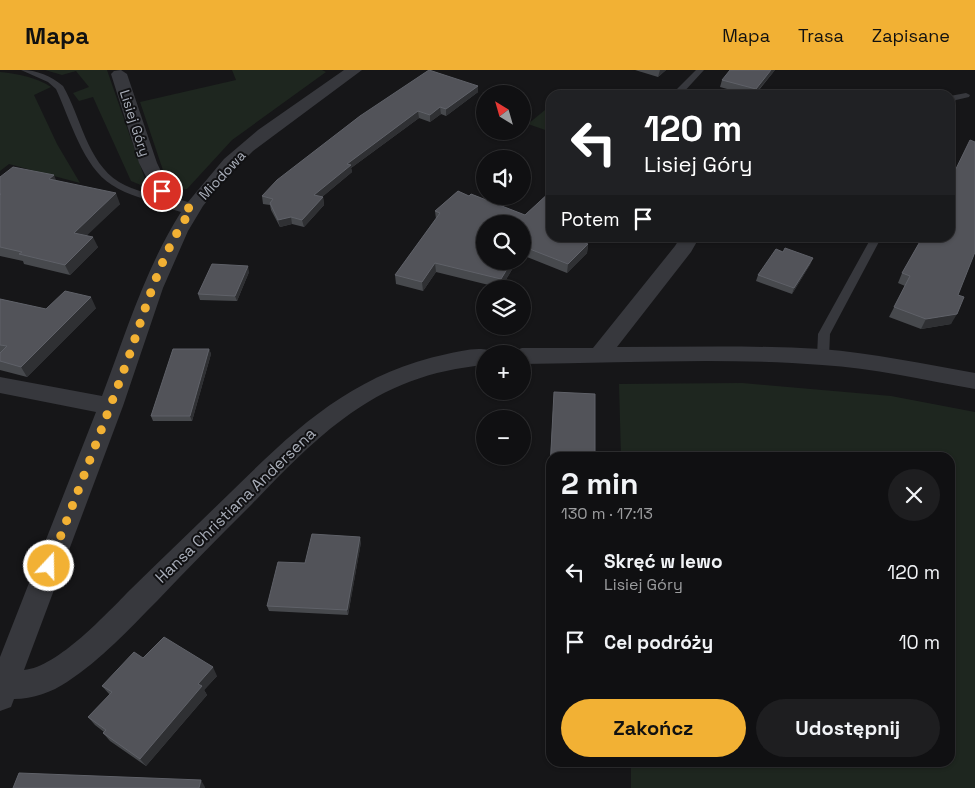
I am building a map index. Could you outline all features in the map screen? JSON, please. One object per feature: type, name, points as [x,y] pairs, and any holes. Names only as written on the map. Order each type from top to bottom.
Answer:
[{"type":"street","name":"Miodowa","points":[[1,688],[111,406],[162,263],[179,228],[214,179],[240,154],[283,120],[354,70]]},
{"type":"street","name":"Lisiej Góry","points":[[119,74],[148,163],[167,202]]},
{"type":"street","points":[[167,202],[192,209]]},
{"type":"street","points":[[600,355],[687,242]]},
{"type":"street","points":[[531,356],[754,354],[823,357],[896,367],[975,381]]},
{"type":"street","name":"Hansa Christiana Andersena","points":[[1,688],[26,686],[43,680],[82,652],[123,616],[293,446],[323,420],[348,402],[390,380],[429,365],[449,360],[476,358]]},
{"type":"street","points":[[0,385],[75,401],[111,406]]},
{"type":"lane","points":[[25,70],[51,80],[60,88],[92,159],[109,181],[126,189],[167,202]]},
{"type":"lane","points":[[681,90],[700,70]]},
{"type":"lane","points":[[955,97],[966,95]]},
{"type":"lane","points":[[823,357],[824,334],[874,242]]},
{"type":"shaded area","points":[[45,70],[107,70],[148,188],[131,181],[93,97],[79,101],[73,93],[89,87],[76,71],[62,75]]},
{"type":"shaded area","points":[[232,70],[322,70],[326,72],[232,140],[187,189],[170,191],[140,102],[236,80]]},
{"type":"shaded area","points":[[0,72],[27,76],[51,87],[34,95],[57,144],[80,183],[9,164],[0,171]]},
{"type":"shaded area","points":[[546,109],[546,130],[531,125],[531,122]]},
{"type":"shaded area","points":[[742,383],[891,396],[975,412],[975,788],[631,788],[631,767],[955,767],[955,452],[621,452],[619,384]]},
{"type":"building","points":[[429,70],[476,85],[476,87],[446,109],[440,107],[430,115],[418,111],[347,164],[351,165],[314,195],[323,197],[302,220],[291,217],[278,220],[270,203],[273,199],[262,196],[277,180],[360,116]]},
{"type":"building","points":[[730,70],[771,70],[756,89],[722,80]]},
{"type":"building","points":[[970,140],[975,142],[975,252],[958,295],[964,297],[957,314],[926,319],[894,307],[910,276],[902,273],[920,242],[955,242],[955,171]]},
{"type":"building","points":[[13,167],[54,175],[49,179],[116,193],[74,233],[93,237],[65,265],[19,254],[22,252],[0,247],[0,177]]},
{"type":"building","points":[[458,191],[469,196],[471,194],[476,196],[476,205],[499,205],[525,215],[476,215],[476,270],[506,270],[501,279],[435,263],[422,282],[395,275],[440,213],[435,211]]},
{"type":"building","points":[[546,196],[546,242],[583,242],[588,244],[568,264],[531,250],[531,215],[525,215]]},
{"type":"building","points":[[785,248],[813,258],[794,288],[758,275],[776,249],[783,252]]},
{"type":"building","points":[[212,264],[248,266],[235,296],[198,294]]},
{"type":"building","points":[[65,291],[91,297],[21,367],[0,361],[0,353],[7,346],[0,345],[0,299],[46,309]]},
{"type":"building","points":[[173,349],[209,349],[190,416],[151,416]]},
{"type":"building","points":[[554,392],[595,394],[595,452],[551,452]]},
{"type":"building","points":[[312,534],[360,537],[347,610],[267,606],[278,562],[305,563]]},
{"type":"building","points":[[164,637],[213,667],[198,684],[202,686],[140,759],[103,733],[106,730],[88,717],[112,692],[102,686],[134,652],[143,658]]},
{"type":"building","points":[[19,773],[201,780],[199,788],[13,788]]},
{"type":"route","points":[[49,566],[111,406],[162,263],[173,238],[192,209],[167,202],[162,191]]}]
